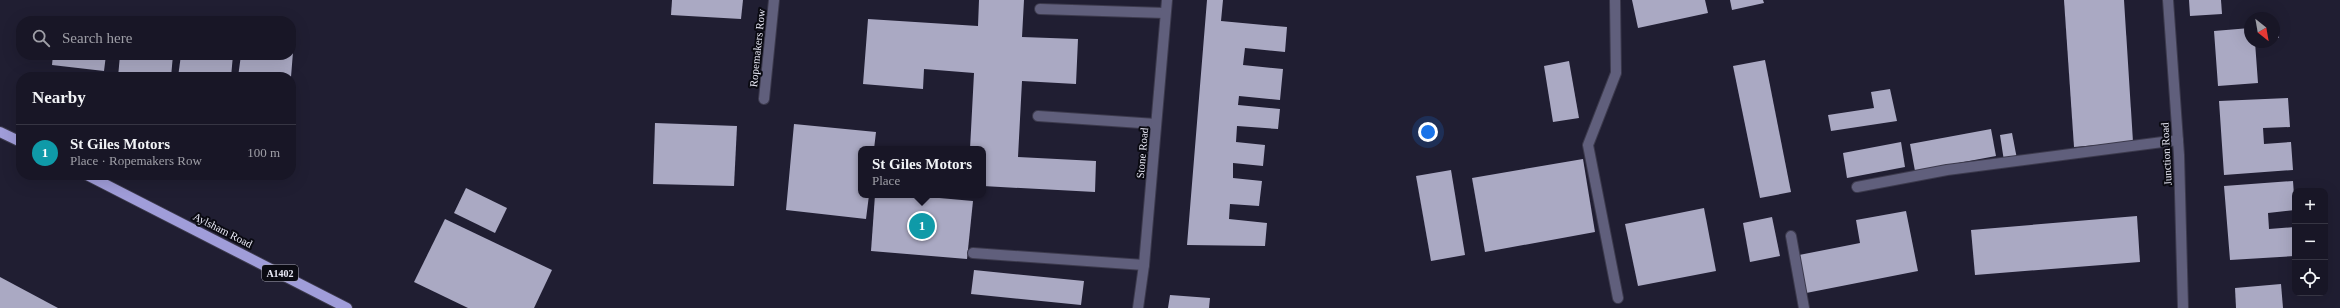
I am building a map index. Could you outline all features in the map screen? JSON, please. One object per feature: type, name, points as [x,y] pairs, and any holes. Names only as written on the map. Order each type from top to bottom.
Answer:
[{"type":"main road","points":[[0,132],[16,140]]},
{"type":"main road","name":"Aylsham Road","points":[[97,180],[346,308]]},
{"type":"street","name":"Ropemakers Row","points":[[764,100],[774,0]]},
{"type":"street","name":"Stone Road","points":[[1138,308],[1144,265],[1167,0]]},
{"type":"street","points":[[1614,0],[1616,73],[1588,145],[1618,298]]},
{"type":"street","name":"Junction Road","points":[[2168,0],[2178,140],[2182,308]]},
{"type":"street","points":[[1040,9],[1072,5],[1166,13]]},
{"type":"street","points":[[1038,116],[1156,124]]},
{"type":"street","points":[[1857,187],[1947,170],[2178,140]]},
{"type":"street","points":[[1790,236],[1804,308]]},
{"type":"street","points":[[973,253],[1144,265]]},
{"type":"building","points":[[672,0],[743,0],[741,19],[671,15]]},
{"type":"building","points":[[979,0],[1024,0],[1022,37],[1078,39],[1076,84],[1022,81],[1018,157],[1096,161],[1095,192],[986,186],[986,146],[970,146],[974,73],[924,69],[923,89],[863,84],[868,19],[978,26]]},
{"type":"building","points":[[1207,0],[1223,0],[1221,21],[1287,27],[1285,52],[1245,48],[1243,65],[1283,69],[1280,100],[1239,96],[1238,105],[1280,109],[1278,129],[1237,126],[1236,142],[1265,145],[1263,166],[1233,163],[1233,178],[1262,181],[1259,206],[1230,204],[1229,219],[1267,223],[1265,246],[1187,245]]},
{"type":"building","points":[[1632,0],[1705,0],[1708,13],[1638,28]]},
{"type":"building","points":[[1730,0],[1763,0],[1764,3],[1732,10]]},
{"type":"building","points":[[2064,0],[2124,0],[2133,142],[2074,147]]},
{"type":"building","points":[[2189,0],[2221,0],[2222,14],[2190,16]]},
{"type":"building","points":[[2244,28],[2244,48],[2255,48],[2258,83],[2218,86],[2214,31]]},
{"type":"building","points":[[52,60],[105,60],[104,71],[52,65]]},
{"type":"building","points":[[120,60],[173,60],[171,72],[118,72]]},
{"type":"building","points":[[180,60],[233,60],[231,72],[179,72]]},
{"type":"building","points":[[240,60],[292,60],[291,72],[239,72]]},
{"type":"building","points":[[1765,60],[1791,192],[1760,198],[1733,66]]},
{"type":"building","points":[[1569,61],[1579,118],[1553,122],[1544,66]]},
{"type":"building","points":[[1890,89],[1897,121],[1831,131],[1828,115],[1874,108],[1871,92]]},
{"type":"building","points":[[2288,98],[2290,127],[2263,128],[2264,144],[2291,142],[2293,170],[2224,175],[2219,101]]},
{"type":"building","points":[[655,123],[737,126],[734,186],[653,184]]},
{"type":"building","points":[[794,124],[876,132],[874,146],[858,146],[858,198],[869,198],[866,219],[786,210]]},
{"type":"building","points":[[1991,129],[1996,156],[1915,171],[1910,144]]},
{"type":"building","points":[[2012,133],[2017,159],[2004,161],[2000,135]]},
{"type":"building","points":[[1901,142],[1905,167],[1847,178],[1843,153]]},
{"type":"building","points":[[1583,159],[1595,232],[1485,252],[1472,178]]},
{"type":"building","points":[[1451,170],[1465,255],[1431,261],[1416,176]]},
{"type":"building","points":[[2293,181],[2292,210],[2268,213],[2269,229],[2292,227],[2292,256],[2230,260],[2224,186]]},
{"type":"building","points":[[466,188],[507,208],[495,233],[454,213]]},
{"type":"building","points":[[875,198],[940,198],[973,201],[967,259],[871,251]]},
{"type":"building","points":[[1704,208],[1716,271],[1638,286],[1625,224]]},
{"type":"building","points":[[1906,211],[1918,271],[1801,294],[1794,256],[1860,243],[1856,220]]},
{"type":"building","points":[[2137,216],[2140,262],[1975,275],[1971,230]]},
{"type":"building","points":[[1772,217],[1780,256],[1750,262],[1743,223]]},
{"type":"building","points":[[445,219],[552,270],[534,308],[468,308],[414,282]]},
{"type":"building","points":[[974,270],[1084,281],[1081,305],[971,294]]},
{"type":"building","points":[[0,277],[58,308],[0,308]]},
{"type":"building","points":[[2281,284],[2283,308],[2236,308],[2235,288]]},
{"type":"building","points":[[1170,295],[1210,298],[1209,308],[1168,308]]},
{"type":"place","name":"St Giles Motors","points":[[922,226]]}]
